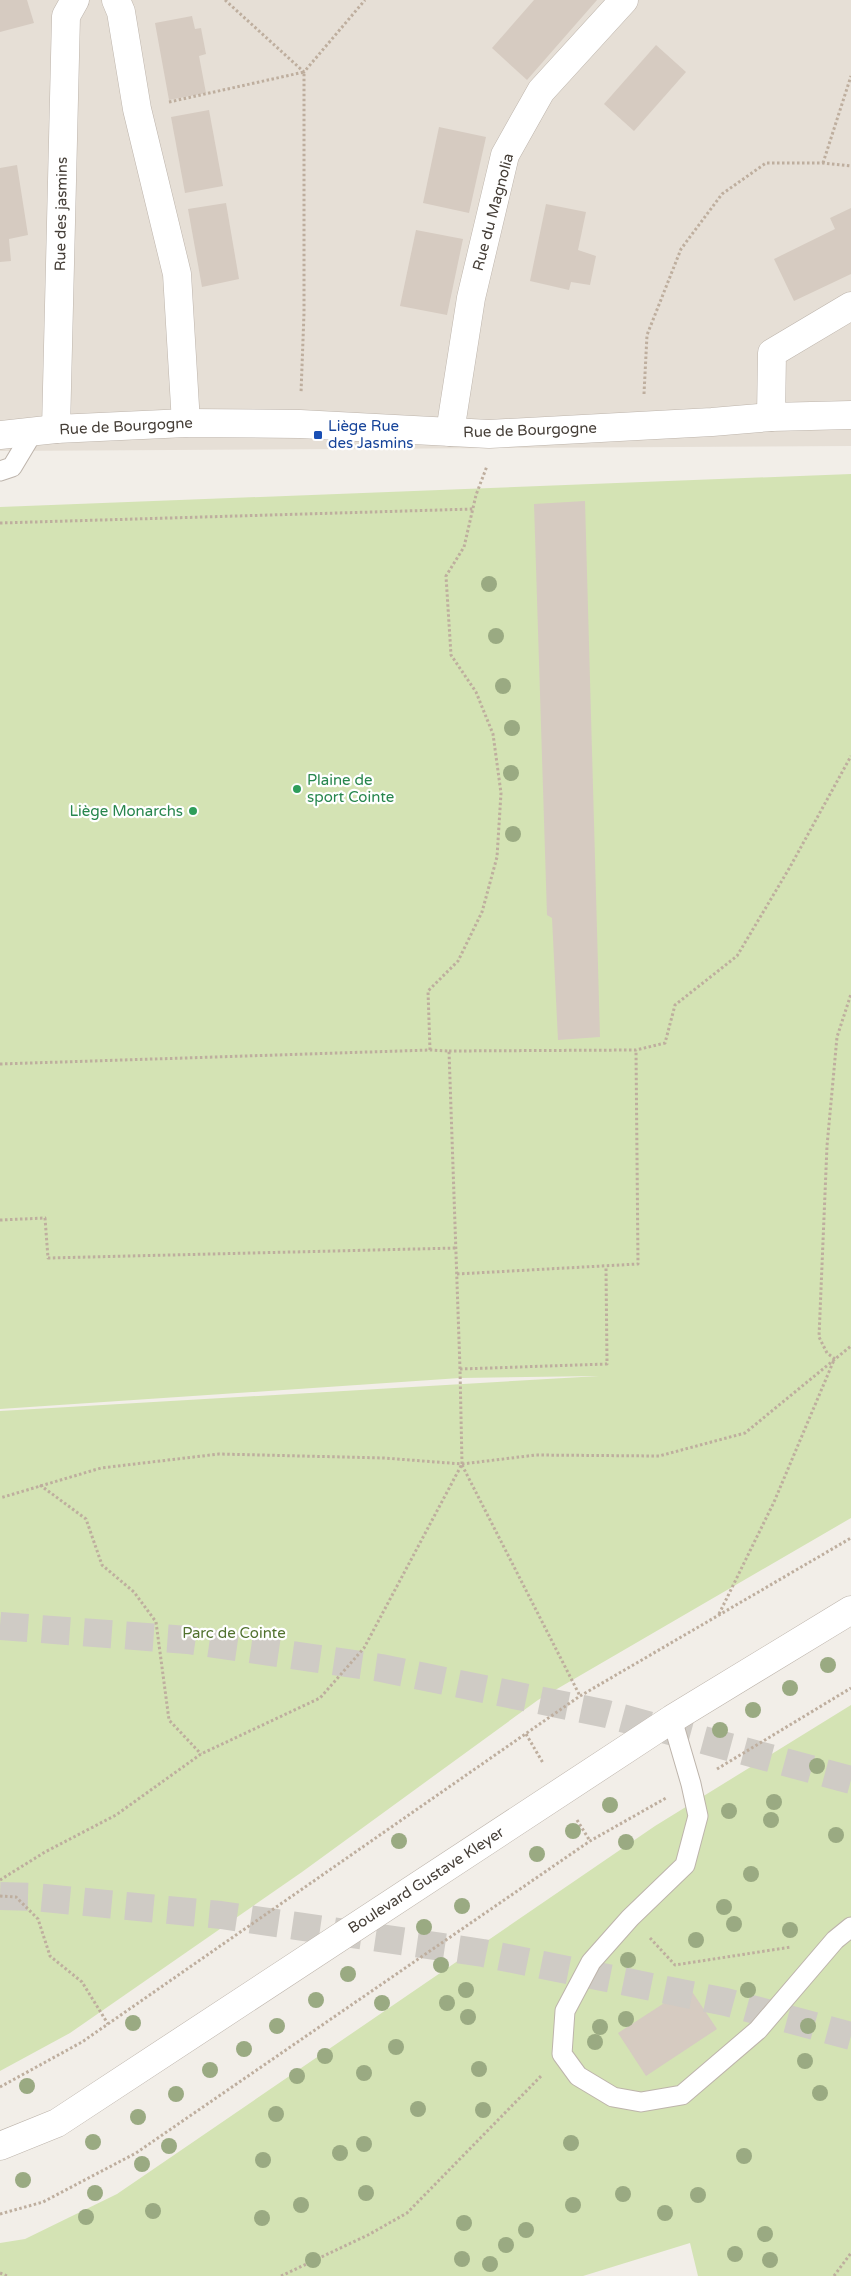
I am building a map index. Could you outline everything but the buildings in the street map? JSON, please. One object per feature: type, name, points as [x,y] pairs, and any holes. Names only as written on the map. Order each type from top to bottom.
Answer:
[{"type":"street","name":"Rue des jasmins","points":[[44,431],[66,16],[75,0]]},
{"type":"street","name":"Rue du Magnolia","points":[[450,432],[471,298],[505,155],[541,91],[624,0]]},
{"type":"street","points":[[118,6],[137,109],[177,274],[186,423]]},
{"type":"street","points":[[771,416],[772,353],[851,306]]},
{"type":"street","name":"Rue de Bourgogne","points":[[0,436],[44,431],[186,423],[300,424],[489,434],[645,426],[771,416],[851,415]]},
{"type":"street","name":"Boulevard Gustave Kleyer","points":[[0,2146],[58,2123],[672,1719],[851,1610]]},
{"type":"lane","points":[[0,471],[12,467],[44,431]]},
{"type":"lane","points":[[672,1719],[691,1784],[698,1816],[684,1865],[630,1918],[591,1962],[565,2011],[562,2054],[578,2076],[613,2097],[641,2102],[682,2095],[758,2030],[835,1940],[851,1927]]},
{"type":"path","points":[[224,0],[304,72],[304,313],[300,424]]},
{"type":"path","points":[[137,109],[304,72],[365,0]]},
{"type":"path","points":[[824,163],[851,76]]},
{"type":"path","points":[[645,426],[643,384],[647,335],[681,249],[722,194],[766,163],[824,163],[851,166]]},
{"type":"path","points":[[430,1050],[428,991],[458,961],[482,912],[497,857],[501,793],[493,734],[476,692],[451,654],[446,576],[464,547],[476,495],[487,468]]},
{"type":"path","points":[[0,523],[473,509]]},
{"type":"path","points":[[0,1064],[430,1050],[636,1050],[665,1043],[676,1005],[738,956],[851,756]]},
{"type":"path","points":[[834,1359],[826,1353],[819,1337],[827,1146],[837,1037],[851,994]]},
{"type":"path","points":[[457,1274],[638,1264],[636,1050]]},
{"type":"path","points":[[449,1051],[462,1464],[580,1696]]},
{"type":"path","points":[[0,1220],[45,1218],[48,1258],[456,1248]]},
{"type":"path","points":[[460,1369],[607,1364],[606,1267]]},
{"type":"path","points":[[0,1498],[101,1468],[219,1454],[384,1458],[462,1464],[536,1455],[658,1456],[745,1433],[851,1346]]},
{"type":"path","points":[[718,1615],[774,1502],[834,1359]]},
{"type":"path","points":[[0,1880],[45,1852],[116,1816],[201,1754],[320,1698],[364,1648],[462,1464]]},
{"type":"path","points":[[40,1485],[86,1519],[102,1566],[134,1592],[156,1622],[169,1720],[201,1754]]},
{"type":"path","points":[[0,2087],[82,2042],[580,1696],[851,1538]]},
{"type":"path","points":[[0,2214],[43,2202],[136,2153],[590,1841],[691,1784],[851,1688]]},
{"type":"path","points":[[0,1896],[16,1897],[38,1919],[50,1956],[82,1982],[108,2024]]},
{"type":"path","points":[[630,1918],[675,1965],[835,1940]]},
{"type":"path","points":[[281,2276],[368,2235],[407,2213],[562,2054]]},
{"type":"path","points":[[834,2276],[851,2253]]},
{"type":"path","points":[[0,2273],[7,2276]]},
{"type":"shaded area","points":[[0,0],[851,0],[851,446],[0,451]]},
{"type":"green space","name":"Parc de Cointe","points":[[851,474],[851,1518],[538,1700],[302,1872],[70,2033],[0,2071],[0,1411],[599,1376],[460,1378],[0,1409],[0,507]]},
{"type":"green space","points":[[851,1705],[851,2276],[698,2276],[690,2243],[583,2276],[0,2276],[0,2243],[25,2239],[117,2194],[655,1826]]},
{"type":"tunnel","points":[[0,1626],[188,1640],[381,1668],[607,1714],[851,1780]]},
{"type":"tunnel","points":[[0,1896],[34,1897],[221,1915],[483,1953],[726,2002],[851,2036]]},
{"type":"place","name":"Liège Rue des Jasmins","points":[[318,435]]},
{"type":"place","name":"Plaine de sport Cointe","points":[[297,789]]},
{"type":"place","name":"Liège Monarchs","points":[[193,811]]}]
